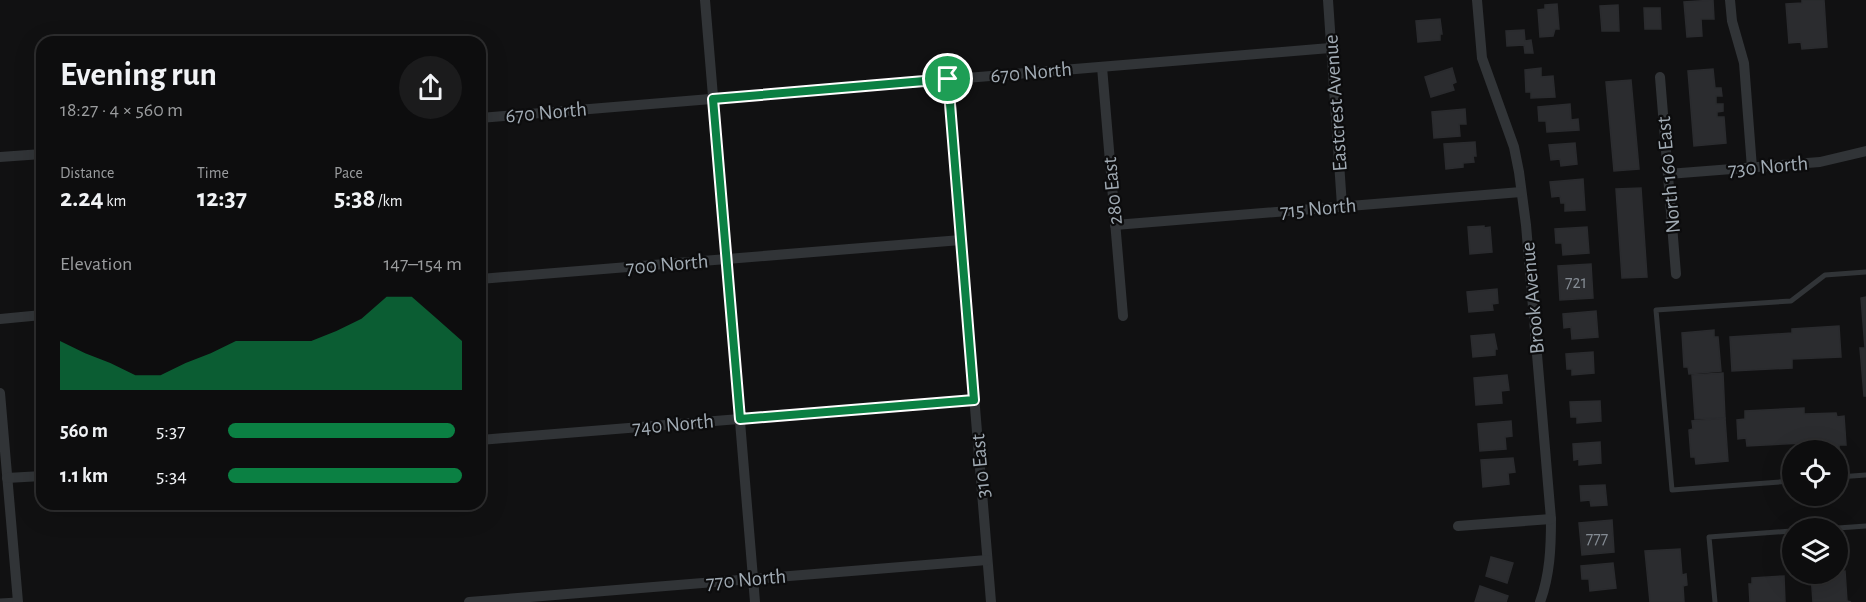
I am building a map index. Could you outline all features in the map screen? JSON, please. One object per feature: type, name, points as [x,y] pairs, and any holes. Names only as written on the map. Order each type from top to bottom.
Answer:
[{"type":"street","points":[[705,0],[755,602]]},
{"type":"street","name":"Eastcrest Avenue","points":[[1328,0],[1342,207]]},
{"type":"street","name":"Brook Avenue","points":[[1477,0],[1482,58],[1514,147],[1521,192],[1551,519],[1546,587],[1540,602]]},
{"type":"street","points":[[1730,0],[1732,21],[1744,63],[1752,168]]},
{"type":"street","name":"670 North","points":[[486,118],[1330,48]]},
{"type":"street","name":"280 East","points":[[1102,66],[1123,316]]},
{"type":"street","name":"North 160 East","points":[[1660,77],[1676,274]]},
{"type":"street","name":"310 East","points":[[948,79],[991,602]]},
{"type":"street","name":"730 North","points":[[1668,174],[1820,162],[1866,151]]},
{"type":"street","points":[[0,157],[36,154]]},
{"type":"street","name":"715 North","points":[[1115,225],[1521,192]]},
{"type":"street","name":"700 North","points":[[486,279],[962,240]]},
{"type":"street","points":[[0,319],[36,316]]},
{"type":"street","points":[[0,393],[17,601]]},
{"type":"street","name":"740 North","points":[[486,440],[974,400]]},
{"type":"street","points":[[7,478],[36,476]]},
{"type":"street","points":[[1458,526],[1551,519]]},
{"type":"street","name":"770 North","points":[[469,602],[987,560]]},
{"type":"lane","points":[[1782,482],[1672,490],[1656,310],[1791,300],[1825,275],[1866,272]]},
{"type":"lane","points":[[1848,476],[1866,475]]},
{"type":"lane","points":[[1848,527],[1866,526]]},
{"type":"lane","points":[[1714,602],[1709,537],[1782,532]]},
{"type":"lane","points":[[0,601],[17,601]]},
{"type":"building","points":[[1713,0],[1714,19],[1701,19],[1702,36],[1687,37],[1684,2]]},
{"type":"building","points":[[1802,0],[1824,0],[1827,47],[1802,49],[1801,42],[1789,43],[1786,4],[1802,3]]},
{"type":"building","points":[[1557,4],[1559,29],[1555,29],[1553,36],[1540,37],[1538,10],[1545,9],[1545,5]]},
{"type":"building","points":[[1618,5],[1619,31],[1602,31],[1600,6]]},
{"type":"building","points":[[1644,8],[1660,8],[1661,29],[1645,29]]},
{"type":"building","points":[[1440,19],[1442,34],[1440,34],[1440,40],[1418,42],[1416,21]]},
{"type":"building","points":[[1524,30],[1525,41],[1531,40],[1533,53],[1525,53],[1524,45],[1507,46],[1506,31]]},
{"type":"building","points":[[1452,68],[1456,82],[1452,84],[1454,90],[1431,97],[1425,77]]},
{"type":"building","points":[[1541,68],[1541,77],[1553,76],[1555,97],[1531,98],[1531,92],[1526,92],[1525,70]]},
{"type":"building","points":[[1713,69],[1715,88],[1721,88],[1722,96],[1716,96],[1716,104],[1723,104],[1723,111],[1717,112],[1717,117],[1724,117],[1726,143],[1694,146],[1688,71]]},
{"type":"building","points":[[1631,80],[1639,169],[1614,171],[1606,82]]},
{"type":"building","points":[[1570,104],[1571,120],[1578,119],[1579,130],[1547,132],[1546,121],[1539,121],[1538,107]]},
{"type":"building","points":[[1465,109],[1466,124],[1459,124],[1460,136],[1434,138],[1432,112]]},
{"type":"building","points":[[1475,142],[1474,162],[1463,163],[1463,167],[1446,169],[1444,144]]},
{"type":"building","points":[[1575,143],[1577,164],[1561,166],[1560,159],[1551,160],[1549,145]]},
{"type":"building","points":[[1583,179],[1585,210],[1565,211],[1565,203],[1561,203],[1560,196],[1552,197],[1550,182]]},
{"type":"building","points":[[1641,188],[1647,277],[1622,278],[1616,189]]},
{"type":"building","points":[[1484,226],[1484,228],[1490,227],[1492,252],[1470,254],[1468,227]]},
{"type":"building","points":[[1587,227],[1589,253],[1563,255],[1562,243],[1556,243],[1555,229]]},
{"type":"building","points":[[1591,264],[1593,298],[1560,300],[1558,266]]},
{"type":"building","points":[[1497,289],[1498,303],[1492,304],[1493,310],[1469,312],[1467,292]]},
{"type":"building","points":[[1866,297],[1866,396],[1864,396],[1860,348],[1865,348],[1861,298]]},
{"type":"building","points":[[1596,311],[1598,337],[1572,339],[1571,327],[1564,328],[1563,314]]},
{"type":"building","points":[[1839,326],[1841,357],[1792,359],[1792,368],[1732,371],[1730,337],[1792,333],[1792,329]]},
{"type":"building","points":[[1714,330],[1714,337],[1718,337],[1721,371],[1689,374],[1688,367],[1684,367],[1682,333]]},
{"type":"building","points":[[1494,334],[1497,349],[1495,349],[1495,355],[1473,357],[1471,336]]},
{"type":"building","points":[[1593,352],[1594,373],[1572,375],[1572,369],[1567,369],[1566,354]]},
{"type":"building","points":[[1723,373],[1725,418],[1695,419],[1692,375]]},
{"type":"building","points":[[1507,375],[1509,390],[1501,391],[1502,403],[1476,405],[1474,378]]},
{"type":"building","points":[[1600,401],[1601,421],[1577,423],[1577,417],[1571,417],[1570,402]]},
{"type":"building","points":[[1804,408],[1804,414],[1836,413],[1837,417],[1844,416],[1846,440],[1782,440],[1782,444],[1747,446],[1746,438],[1738,439],[1737,420],[1745,419],[1745,411]]},
{"type":"building","points":[[1725,418],[1728,461],[1696,464],[1695,457],[1691,457],[1689,430],[1693,429],[1692,421]]},
{"type":"building","points":[[1511,421],[1512,436],[1505,437],[1506,449],[1480,451],[1478,424]]},
{"type":"building","points":[[1600,442],[1601,463],[1579,465],[1579,459],[1574,460],[1573,444]]},
{"type":"building","points":[[1513,458],[1515,472],[1508,473],[1509,484],[1483,487],[1481,460]]},
{"type":"building","points":[[1605,485],[1607,505],[1591,506],[1590,500],[1581,501],[1580,486]]},
{"type":"building","points":[[1612,520],[1614,552],[1582,555],[1579,523]]},
{"type":"building","points":[[1680,549],[1682,575],[1686,574],[1687,585],[1683,586],[1684,602],[1650,602],[1645,551]]},
{"type":"building","points":[[1491,557],[1513,563],[1507,583],[1486,576]]},
{"type":"building","points":[[1613,563],[1616,588],[1590,591],[1589,579],[1582,579],[1581,566]]},
{"type":"building","points":[[1782,576],[1785,602],[1750,602],[1749,584],[1752,584],[1752,578]]},
{"type":"building","points":[[1812,584],[1846,584],[1847,601],[1851,602],[1813,602]]},
{"type":"building","points":[[1480,586],[1508,596],[1506,602],[1475,602]]},
{"type":"route","points":[[948,79],[974,400],[740,419],[713,99],[948,79]]}]
